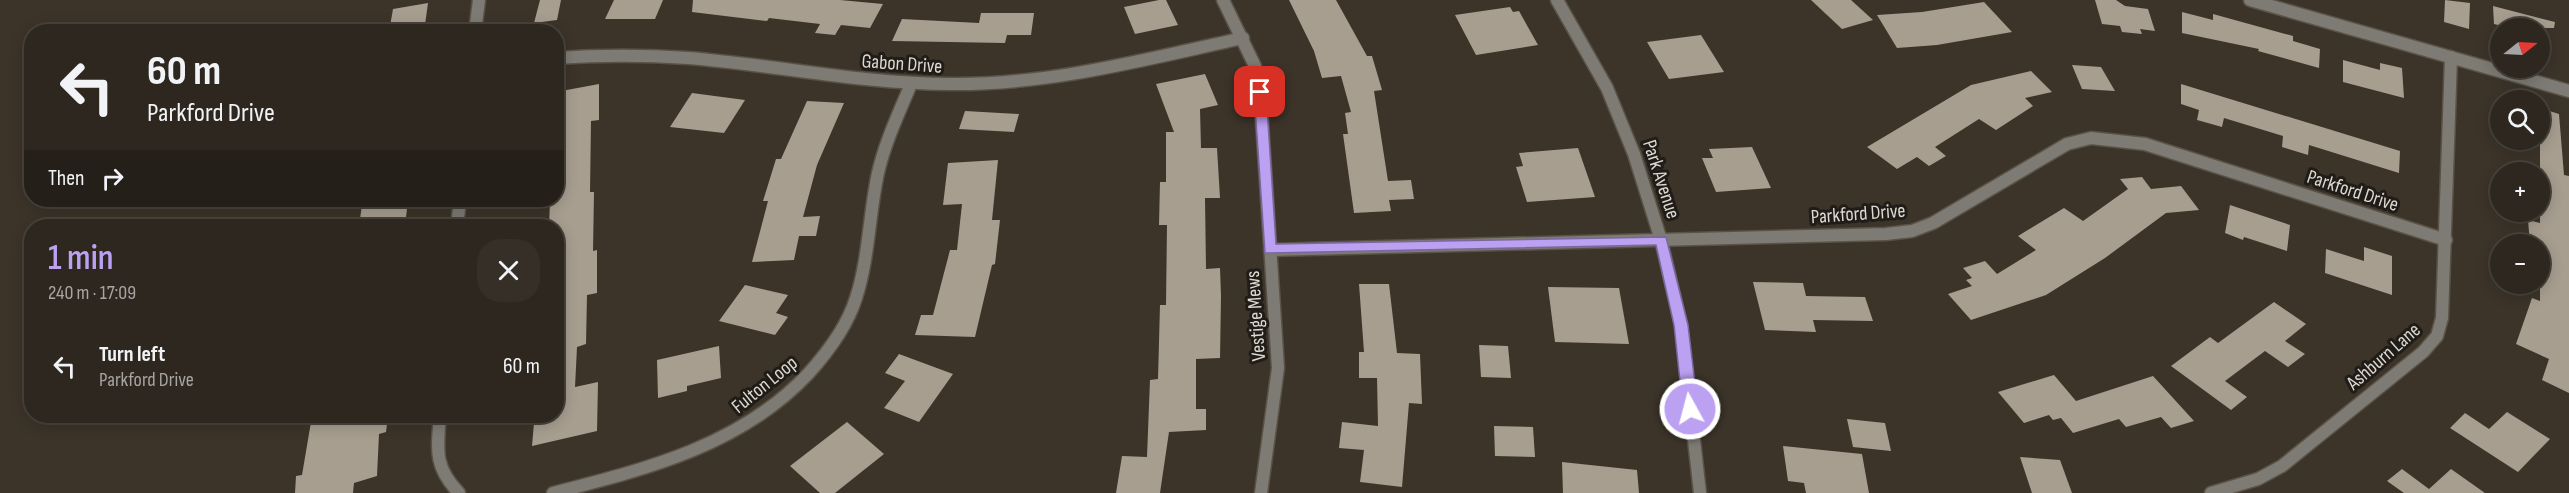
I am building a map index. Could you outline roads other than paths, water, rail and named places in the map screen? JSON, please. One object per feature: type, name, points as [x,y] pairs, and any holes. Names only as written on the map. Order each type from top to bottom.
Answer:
[{"type":"street","points":[[476,24],[479,0]]},
{"type":"street","name":"Vestige Mews","points":[[1223,0],[1255,66],[1260,92],[1278,368],[1261,493]]},
{"type":"street","name":"Park Avenue","points":[[1557,0],[1607,88],[1634,154],[1662,240],[1681,325],[1700,493]]},
{"type":"street","points":[[2250,0],[2569,91]]},
{"type":"street","name":"Gabon Drive","points":[[564,58],[646,56],[911,84],[957,85],[1041,80],[1243,38]]},
{"type":"street","name":"Ashburn Lane","points":[[2211,493],[2258,479],[2282,466],[2423,352],[2437,336],[2442,318],[2446,240],[2451,57]]},
{"type":"street","name":"Fulton Loop","points":[[553,493],[660,465],[714,444],[759,417],[800,384],[836,341],[856,299],[879,171],[911,84]]},
{"type":"street","name":"Parkford Drive","points":[[1270,250],[1886,234],[1912,231],[1933,223],[2067,144],[2091,138],[2145,144],[2446,240]]},
{"type":"street","points":[[439,423],[436,457],[444,479],[459,493]]}]
